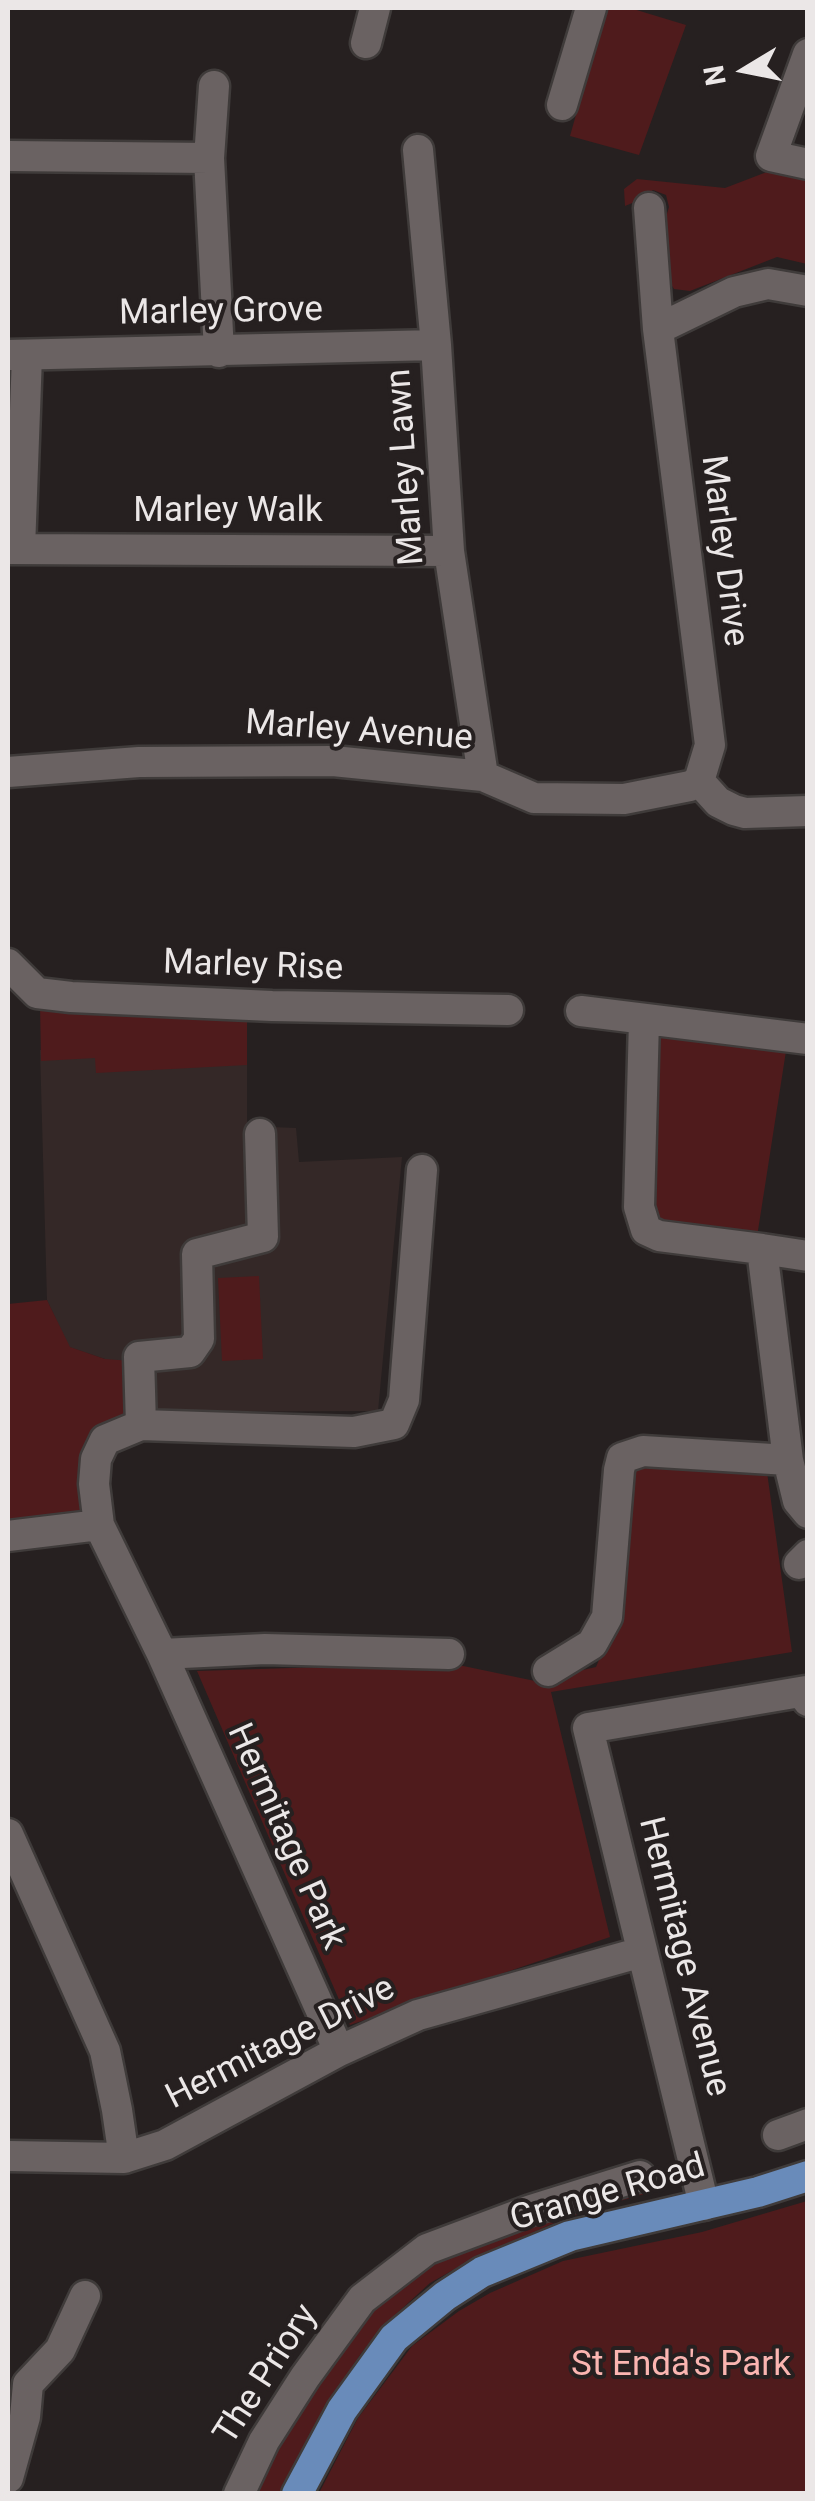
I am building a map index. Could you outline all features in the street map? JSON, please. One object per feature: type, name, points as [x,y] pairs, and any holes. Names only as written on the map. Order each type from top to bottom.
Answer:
[{"type":"main road","name":"Grange Road","points":[[298,2494],[342,2410],[394,2338],[482,2272],[570,2236],[758,2192],[808,2176]]},
{"type":"street","points":[[366,43],[376,8]]},
{"type":"street","points":[[562,105],[591,8]]},
{"type":"street","points":[[808,54],[771,156],[808,164]]},
{"type":"street","points":[[214,86],[209,158],[219,352]]},
{"type":"street","name":"Marley Lawn","points":[[418,150],[449,551],[483,776]]},
{"type":"street","points":[[8,156],[209,158]]},
{"type":"street","name":"Marley Drive","points":[[649,208],[658,329],[710,745],[700,782]]},
{"type":"street","points":[[658,329],[734,292],[768,284],[808,291]]},
{"type":"street","name":"Marley Grove","points":[[17,355],[436,345]]},
{"type":"street","points":[[14,549],[17,355]]},
{"type":"street","name":"Marley Walk","points":[[14,549],[449,551]]},
{"type":"street","name":"Marley Avenue","points":[[8,772],[139,762],[332,761],[483,776],[534,798],[624,800],[700,782]]},
{"type":"street","points":[[700,782],[718,802],[745,813],[808,811]]},
{"type":"street","name":"Marley Rise","points":[[8,964],[38,994],[272,1006],[508,1010]]},
{"type":"street","points":[[581,1011],[808,1039]]},
{"type":"street","points":[[644,1020],[639,1207],[646,1230],[658,1236],[808,1256]]},
{"type":"street","points":[[141,1425],[139,1357],[190,1352],[199,1339],[197,1254],[263,1237],[260,1134]]},
{"type":"street","points":[[8,1536],[99,1525],[94,1484],[96,1459],[106,1440],[141,1425],[354,1432],[394,1424],[404,1400],[422,1170]]},
{"type":"street","points":[[762,1248],[788,1460],[798,1501],[808,1512]]},
{"type":"street","points":[[548,1671],[592,1644],[607,1617],[622,1458],[642,1452],[788,1460]]},
{"type":"street","name":"Hermitage Park","points":[[99,1525],[162,1654],[339,2050]]},
{"type":"street","points":[[162,1654],[264,1649],[449,1654]]},
{"type":"street","name":"Hermitage Avenue","points":[[704,2205],[588,1728],[806,1691],[808,1700]]},
{"type":"street","points":[[8,1834],[105,2051],[124,2158]]},
{"type":"street","name":"Hermitage Drive","points":[[8,2156],[124,2158],[165,2146],[339,2050],[418,2015],[642,1952]]},
{"type":"street","points":[[778,2135],[808,2124]]},
{"type":"street","name":"Grange Road","points":[[362,2300],[427,2249],[531,2210],[640,2176]]},
{"type":"street","points":[[8,2478],[25,2417],[18,2383],[60,2350],[84,2296]]},
{"type":"street","name":"The Priory","points":[[239,2494],[264,2442],[305,2377],[362,2300]]},
{"type":"shaded area","points":[[247,1021],[247,1126],[296,1128],[299,1162],[402,1157],[378,1411],[131,1412],[105,1359],[69,1347],[47,1300],[40,1050]]},
{"type":"green space","points":[[606,8],[630,8],[686,25],[639,155],[570,136]]},
{"type":"green space","points":[[772,170],[807,178],[807,264],[777,257],[690,291],[674,289],[665,275],[664,224],[669,207],[666,195],[653,190],[625,206],[624,189],[637,179],[725,188]]},
{"type":"green space","points":[[40,1003],[247,1021],[247,1065],[96,1073],[95,1058],[41,1061]]},
{"type":"green space","points":[[658,1032],[786,1051],[757,1237],[661,1223],[648,1203]]},
{"type":"green space","points":[[259,1276],[263,1359],[222,1361],[218,1278]]},
{"type":"green space","points":[[47,1300],[70,1347],[105,1359],[131,1361],[131,1412],[110,1423],[87,1518],[8,1528],[8,1304]]},
{"type":"green space","points":[[642,1466],[767,1472],[792,1652],[551,1692],[610,1937],[350,2025],[197,1671],[449,1663],[535,1681],[596,1667],[616,1620],[625,1471]]},
{"type":"green space","points":[[643,2183],[648,2193],[552,2224],[430,2283],[382,2327],[360,2355],[329,2403],[283,2493],[243,2494],[365,2302],[430,2252]]},
{"type":"green space","name":"St Enda's Park","points":[[807,2201],[807,2493],[319,2493],[358,2418],[412,2346],[459,2311],[563,2261],[702,2232]]}]
